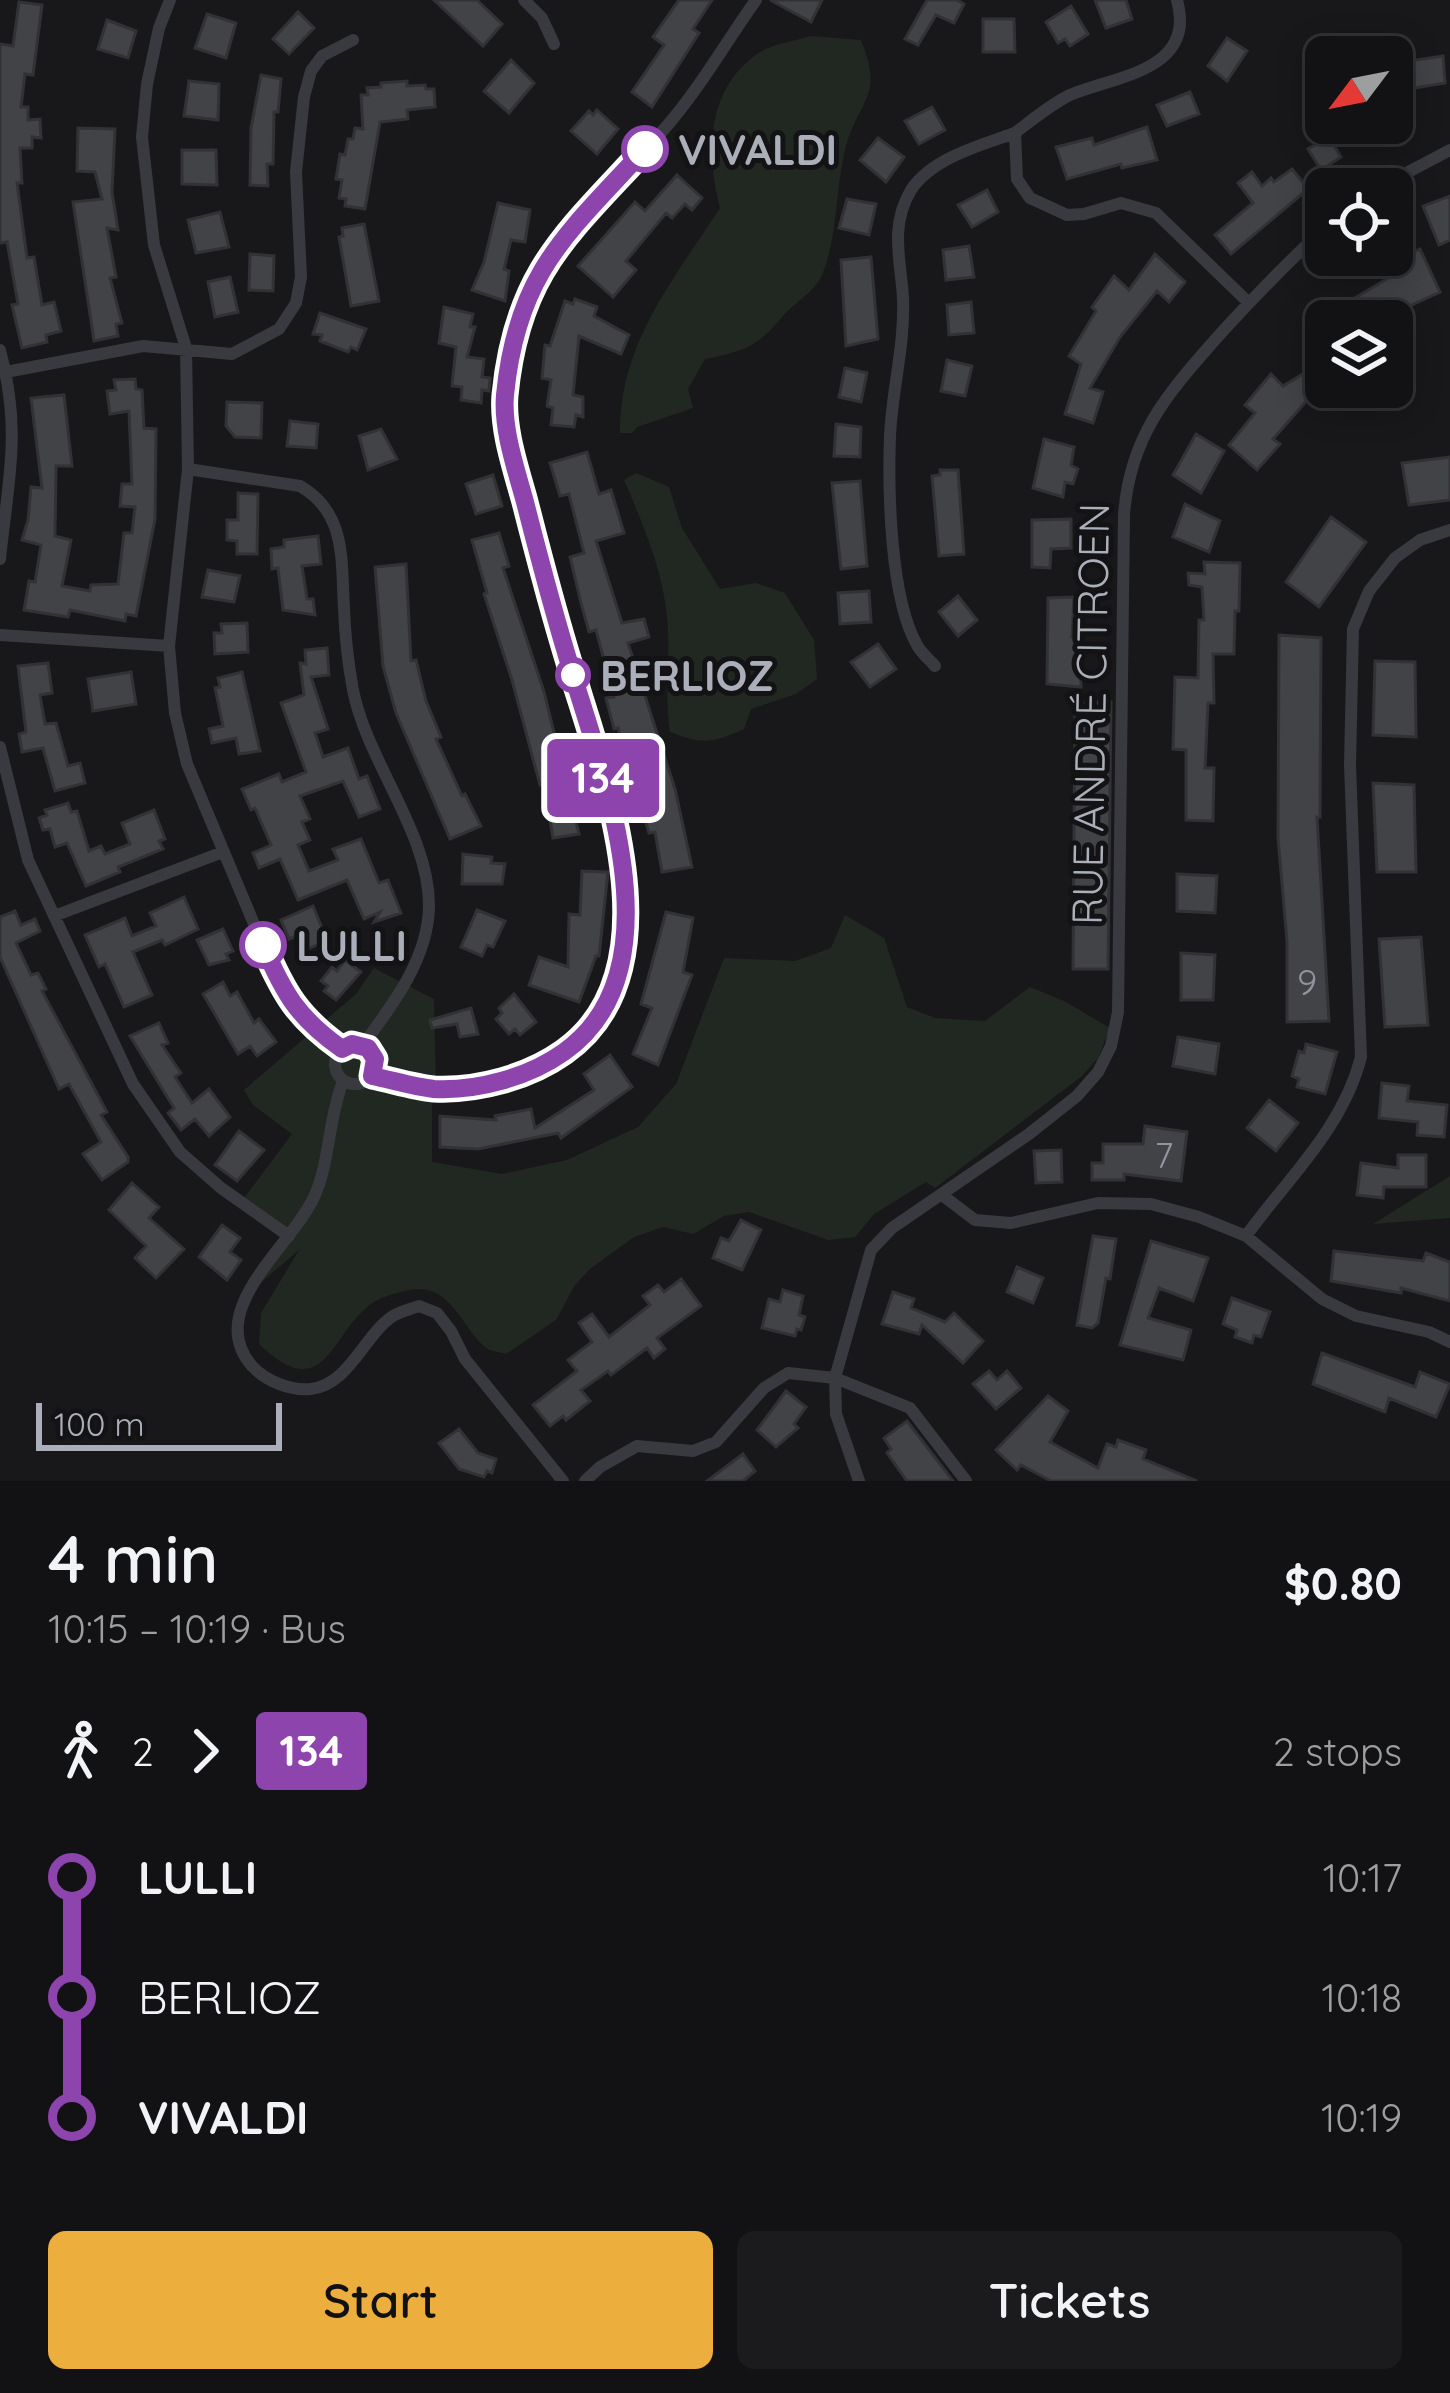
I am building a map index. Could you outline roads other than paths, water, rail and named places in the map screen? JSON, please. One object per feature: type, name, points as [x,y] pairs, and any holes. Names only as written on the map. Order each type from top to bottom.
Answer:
[{"type":"street","points":[[170,0],[147,84],[142,136],[154,245],[186,348],[188,469],[169,646],[175,713],[187,764],[280,986],[313,1028],[342,1049]]},
{"type":"street","points":[[524,0],[542,18],[554,44]]},
{"type":"street","points":[[372,1076],[375,1059],[362,1046],[342,1049],[335,1065],[343,1081],[356,1085],[372,1076],[436,1089],[534,1071],[580,1039],[615,978],[627,898],[620,835],[513,457],[504,400],[511,343],[533,281],[565,236],[667,127],[756,0]]},
{"type":"street","points":[[935,666],[917,646],[909,624],[896,570],[890,513],[890,433],[903,297],[897,239],[911,190],[934,168],[1015,133],[1068,96],[1154,65],[1177,37],[1181,18],[1177,0]]},
{"type":"street","points":[[6,373],[142,346],[232,353],[258,344],[279,329],[296,303],[301,277],[296,172],[304,97],[311,71],[322,56],[353,40]]},
{"type":"street","points":[[1015,133],[1017,179],[1030,198],[1067,214],[1121,203],[1156,213],[1249,303]]},
{"type":"street","points":[[1413,170],[1450,150]]},
{"type":"street","name":"RUE ANDRÉ CITROEN","points":[[835,1378],[871,1250],[892,1228],[1077,1096],[1098,1072],[1111,1046],[1118,1012],[1127,483],[1134,456],[1165,396],[1305,248]]},
{"type":"street","points":[[0,350],[14,461],[0,560]]},
{"type":"street","points":[[188,469],[300,486],[327,510],[343,547],[345,634],[354,697],[417,849],[427,878],[429,907],[418,957],[362,1046]]},
{"type":"street","points":[[1246,1236],[1334,1124],[1349,1098],[1361,1057],[1350,765],[1353,629],[1369,591],[1395,558],[1420,540],[1450,530]]},
{"type":"street","points":[[0,635],[169,646]]},
{"type":"street","points":[[0,747],[20,834],[121,1061],[180,1152],[220,1188],[289,1236]]},
{"type":"street","points":[[54,916],[223,852]]},
{"type":"street","points":[[343,1081],[331,1111],[314,1199],[245,1296],[238,1326],[241,1351],[256,1371],[275,1383],[313,1389],[333,1381],[392,1316],[418,1306],[437,1313],[465,1359],[563,1481]]},
{"type":"street","points":[[942,1195],[974,1220],[1011,1223],[1098,1203],[1151,1204],[1199,1216],[1246,1236],[1322,1298],[1356,1316],[1429,1332],[1450,1342]]},
{"type":"street","points":[[585,1481],[637,1446],[693,1451],[716,1442],[764,1388],[788,1373],[835,1378],[910,1408],[966,1481]]},
{"type":"street","points":[[835,1378],[836,1414],[859,1481]]},
{"type":"place","name":"VIVALDI","points":[[645,149]]},
{"type":"place","name":"BERLIOZ","points":[[573,675]]},
{"type":"place","name":"LULLI","points":[[263,945]]}]
